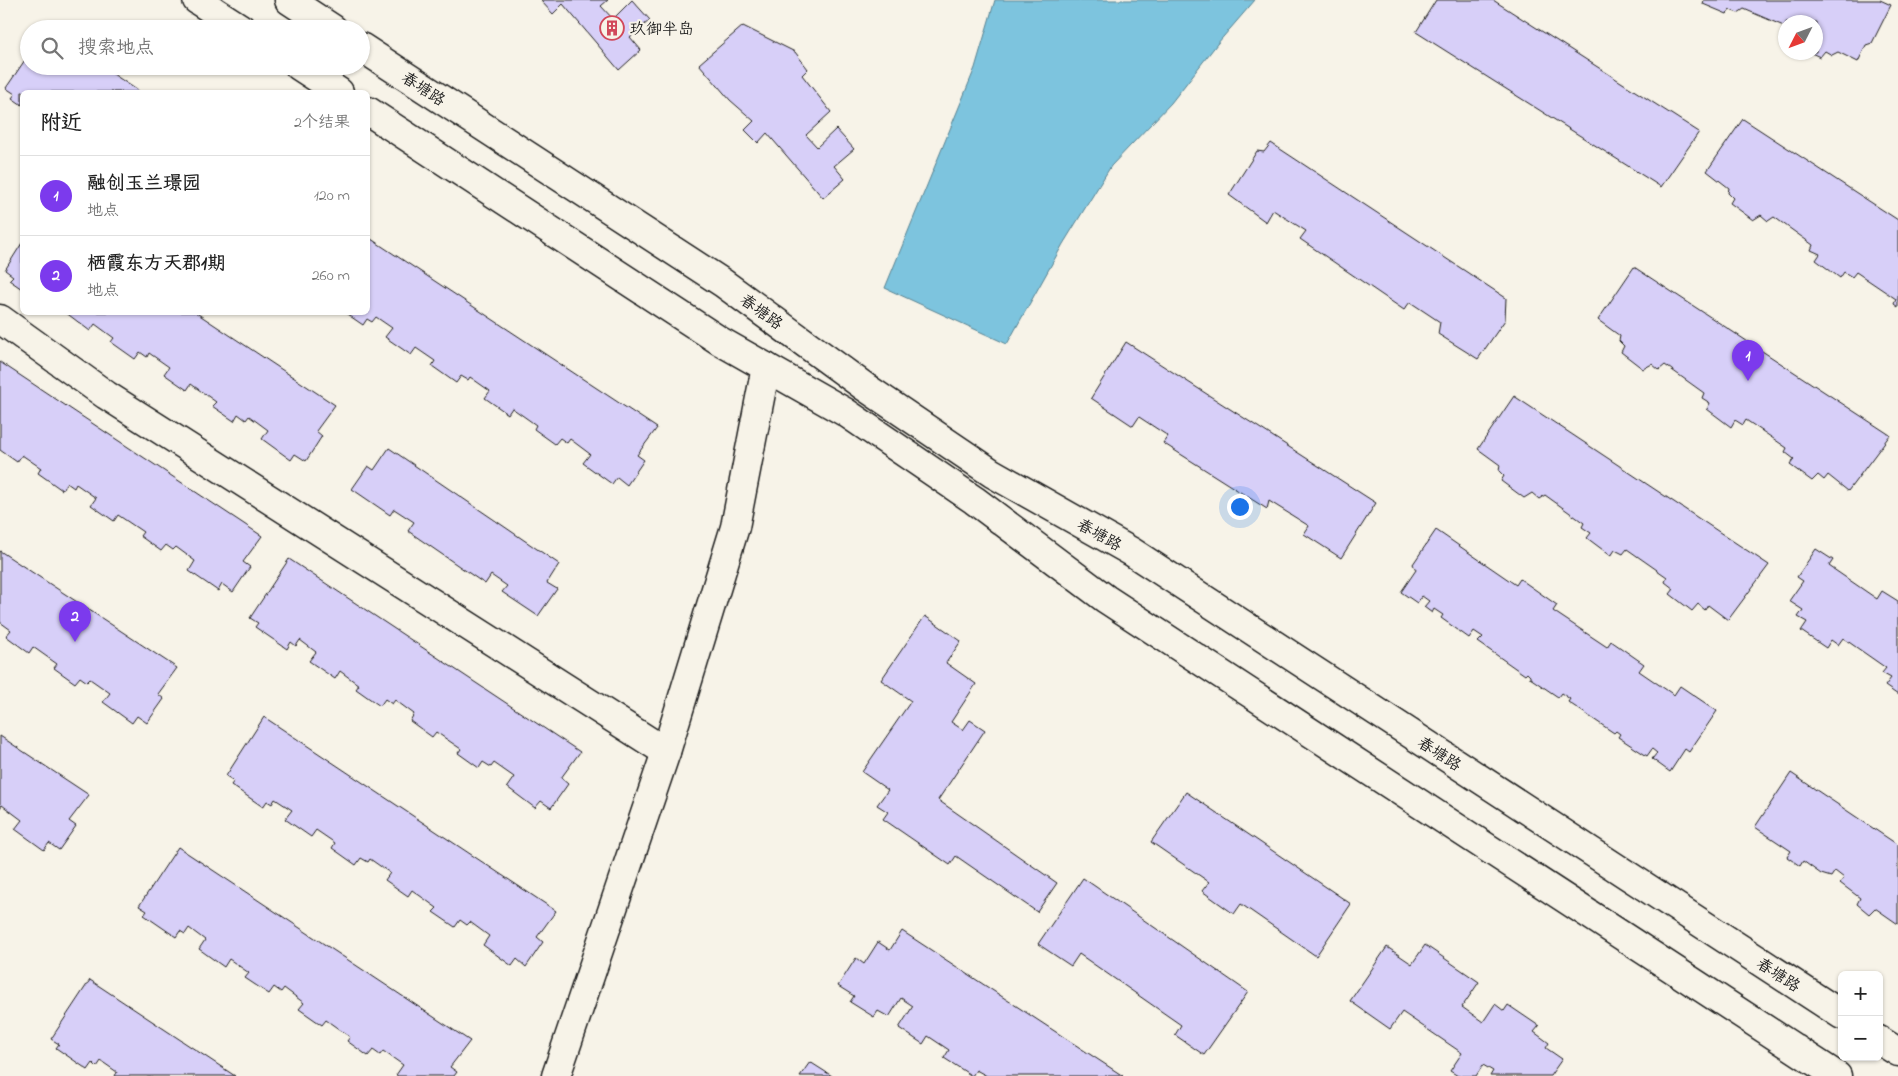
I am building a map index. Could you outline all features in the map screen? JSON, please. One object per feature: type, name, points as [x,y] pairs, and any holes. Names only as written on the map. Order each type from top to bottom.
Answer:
[{"type":"street","points":[[198,0],[228,20]]},
{"type":"street","points":[[289,0],[319,20]]},
{"type":"street","name":"春塘路","points":[[370,53],[723,283],[865,387],[992,473],[1132,552],[1838,1012]]},
{"type":"street","points":[[313,75],[336,90]]},
{"type":"street","points":[[370,112],[720,341],[845,412],[974,500],[1106,600],[1837,1076]]},
{"type":"street","points":[[0,319],[106,395],[666,752]]},
{"type":"street","points":[[556,1076],[666,752],[736,527],[766,367]]},
{"type":"street","points":[[1883,1043],[1898,1052]]},
{"type":"water","points":[[995,0],[1255,0],[1217,44],[1171,103],[1111,166],[1063,244],[1007,344],[885,288],[975,68]]},
{"type":"building","name":"玖御半岛","points":[[542,0],[608,0],[601,6],[613,19],[632,0],[650,20],[630,37],[641,50],[619,70],[563,4],[553,14]]},
{"type":"building","points":[[1436,0],[1493,0],[1699,132],[1661,187],[1416,32]]},
{"type":"building","points":[[1704,0],[1880,0],[1891,5],[1872,43],[1866,45],[1858,62],[1838,52],[1832,55],[1825,51],[1823,53],[1823,15],[1778,15],[1778,24],[1744,9],[1738,13],[1730,10],[1727,14],[1703,4]]},
{"type":"building","points":[[743,26],[795,52],[808,69],[802,75],[831,112],[806,135],[817,147],[836,129],[854,149],[834,166],[845,179],[823,198],[767,133],[758,143],[745,130],[754,121],[730,100],[699,64]]},
{"type":"building","points":[[20,67],[20,75],[114,75],[137,90],[20,90],[20,104],[12,98],[15,94],[6,88]]},
{"type":"building","points":[[1743,119],[1898,220],[1898,307],[1894,304],[1896,299],[1856,272],[1852,277],[1844,272],[1840,278],[1816,260],[1820,254],[1811,250],[1813,245],[1774,217],[1768,221],[1761,215],[1753,220],[1730,203],[1733,198],[1728,193],[1729,188],[1707,171]]},
{"type":"building","points":[[1271,143],[1506,298],[1505,320],[1478,359],[1438,334],[1440,322],[1410,302],[1404,310],[1300,239],[1306,231],[1273,210],[1266,222],[1229,195],[1257,151],[1264,152]]},
{"type":"building","points":[[370,238],[657,428],[637,455],[644,460],[627,485],[617,477],[612,484],[583,463],[590,454],[570,439],[567,443],[560,438],[555,444],[534,429],[536,425],[512,408],[508,414],[485,398],[490,391],[470,377],[468,380],[461,376],[456,383],[432,366],[435,361],[416,348],[411,355],[385,337],[392,328],[376,317],[372,322],[367,319],[363,325],[348,315],[370,315]]},
{"type":"building","points":[[20,246],[20,288],[9,280],[13,276],[5,270]]},
{"type":"building","points":[[1634,267],[1890,435],[1848,491],[1828,475],[1824,480],[1818,475],[1812,481],[1790,465],[1794,459],[1785,452],[1787,448],[1746,420],[1743,425],[1735,420],[1731,427],[1707,409],[1710,403],[1702,398],[1704,393],[1665,365],[1659,370],[1652,364],[1643,369],[1621,352],[1624,346],[1619,341],[1620,336],[1598,320]]},
{"type":"building","points":[[69,315],[200,315],[335,405],[316,431],[322,436],[306,461],[295,454],[291,460],[262,439],[268,430],[249,416],[246,420],[238,414],[234,421],[212,406],[216,402],[191,384],[187,390],[164,374],[169,367],[149,353],[147,357],[140,352],[135,359],[111,342],[114,338],[95,324],[90,331]]},
{"type":"building","points":[[1126,342],[1376,503],[1341,558],[1304,534],[1309,526],[1269,501],[1267,509],[1163,443],[1168,436],[1139,417],[1133,426],[1091,398]]},
{"type":"building","points":[[0,362],[262,536],[243,562],[250,567],[233,592],[222,584],[218,591],[189,571],[195,561],[176,547],[173,550],[166,545],[161,551],[140,536],[143,532],[118,515],[114,521],[91,505],[96,498],[76,484],[74,488],[67,483],[62,490],[38,473],[41,468],[22,455],[17,462],[0,450]]},
{"type":"building","points":[[1514,396],[1769,565],[1728,620],[1708,605],[1705,610],[1698,604],[1692,611],[1670,594],[1674,589],[1665,582],[1667,577],[1627,549],[1623,554],[1615,550],[1611,556],[1587,538],[1591,533],[1582,527],[1584,523],[1545,495],[1539,499],[1532,493],[1524,498],[1501,481],[1504,476],[1499,471],[1500,465],[1478,449]]},
{"type":"building","points":[[389,448],[559,564],[547,583],[557,589],[538,616],[502,592],[507,586],[491,575],[485,584],[408,531],[414,522],[394,509],[390,515],[352,489],[368,466],[374,470]]},
{"type":"building","points":[[1436,530],[1516,585],[1520,579],[1557,605],[1553,611],[1607,647],[1611,641],[1644,664],[1639,671],[1674,695],[1680,686],[1717,711],[1689,752],[1685,749],[1670,772],[1652,759],[1657,753],[1652,749],[1647,756],[1618,737],[1620,734],[1616,731],[1614,733],[1568,702],[1570,699],[1561,693],[1558,697],[1530,678],[1527,673],[1525,675],[1478,642],[1483,637],[1474,631],[1469,638],[1441,618],[1443,615],[1434,609],[1432,613],[1424,607],[1429,601],[1422,596],[1417,603],[1401,592],[1416,570],[1413,564]]},
{"type":"building","points":[[1816,549],[1833,560],[1829,566],[1877,599],[1882,591],[1898,601],[1898,695],[1885,686],[1891,678],[1882,673],[1886,668],[1843,638],[1838,645],[1831,640],[1826,648],[1801,631],[1807,622],[1798,617],[1803,610],[1789,601],[1803,581],[1797,577]]},
{"type":"building","points":[[0,551],[177,668],[158,694],[164,699],[147,723],[137,716],[132,723],[103,702],[110,693],[90,679],[87,682],[80,677],[75,683],[54,668],[57,664],[33,647],[29,653],[6,636],[11,630],[0,622]]},
{"type":"building","points":[[289,559],[580,752],[561,778],[568,784],[551,808],[541,801],[535,808],[507,787],[514,777],[494,763],[491,767],[483,762],[479,768],[458,753],[461,749],[436,732],[432,737],[410,721],[414,714],[395,700],[392,704],[385,699],[380,706],[356,689],[359,685],[340,671],[335,679],[309,661],[316,652],[300,640],[296,646],[291,642],[287,649],[255,627],[258,623],[250,618]]},
{"type":"building","points":[[925,616],[961,641],[946,663],[976,684],[951,722],[963,730],[970,720],[985,730],[938,800],[1057,883],[1037,912],[956,856],[950,865],[883,819],[888,812],[877,805],[888,790],[862,772],[911,701],[881,680]]},
{"type":"building","points":[[264,717],[556,911],[537,937],[543,942],[526,967],[517,959],[512,966],[483,945],[489,936],[470,922],[467,925],[460,920],[455,927],[433,912],[437,908],[412,890],[408,896],[385,880],[390,873],[370,859],[368,862],[361,858],[356,865],[332,848],[335,843],[316,830],[311,837],[285,819],[292,810],[275,799],[272,804],[267,801],[263,807],[231,785],[234,781],[226,776]]},
{"type":"building","points":[[0,736],[89,795],[69,821],[76,826],[59,850],[49,843],[44,850],[15,829],[22,820],[2,805],[0,808]]},
{"type":"building","points":[[1791,773],[1898,845],[1898,924],[1875,908],[1869,914],[1857,904],[1860,898],[1840,883],[1844,878],[1835,871],[1831,877],[1821,874],[1803,861],[1800,866],[1787,857],[1791,851],[1755,827]]},
{"type":"building","points":[[1186,792],[1351,904],[1316,956],[1241,904],[1234,914],[1202,891],[1209,882],[1151,842]]},
{"type":"building","points":[[178,847],[470,1041],[450,1067],[457,1072],[454,1076],[396,1075],[403,1065],[383,1051],[380,1055],[373,1050],[368,1056],[347,1041],[350,1037],[326,1020],[322,1025],[299,1009],[304,1003],[284,988],[281,992],[274,987],[269,994],[245,978],[249,973],[229,959],[224,967],[199,949],[205,940],[189,928],[185,934],[180,931],[176,937],[144,915],[147,911],[139,906]]},
{"type":"building","points":[[1083,878],[1248,992],[1204,1055],[1175,1035],[1181,1025],[1079,954],[1071,966],[1038,944]]},
{"type":"building","points":[[902,931],[1123,1076],[987,1076],[976,1070],[972,1076],[944,1058],[949,1050],[928,1036],[923,1044],[899,1028],[913,1006],[901,998],[889,1017],[878,1011],[874,1017],[850,1002],[854,996],[838,986],[856,958],[864,964],[878,942],[890,950]]},
{"type":"building","points":[[1425,945],[1479,982],[1462,1007],[1483,1022],[1495,1004],[1504,1011],[1508,1005],[1539,1026],[1534,1032],[1549,1043],[1546,1048],[1562,1059],[1550,1076],[1490,1076],[1493,1071],[1483,1065],[1476,1076],[1458,1076],[1450,1071],[1462,1053],[1402,1012],[1390,1029],[1350,1001],[1387,947],[1412,964]]},
{"type":"building","points":[[90,980],[235,1076],[115,1076],[117,1072],[101,1061],[97,1067],[93,1063],[88,1070],[56,1048],[59,1044],[51,1039]]},
{"type":"building","points":[[810,1062],[832,1076],[800,1076]]},
{"type":"place","name":"玖御半岛","points":[[612,28]]},
{"type":"place","name":"融创玉兰璟园","points":[[1748,381]]},
{"type":"place","name":"栖霞东方天郡1期","points":[[75,642]]}]
